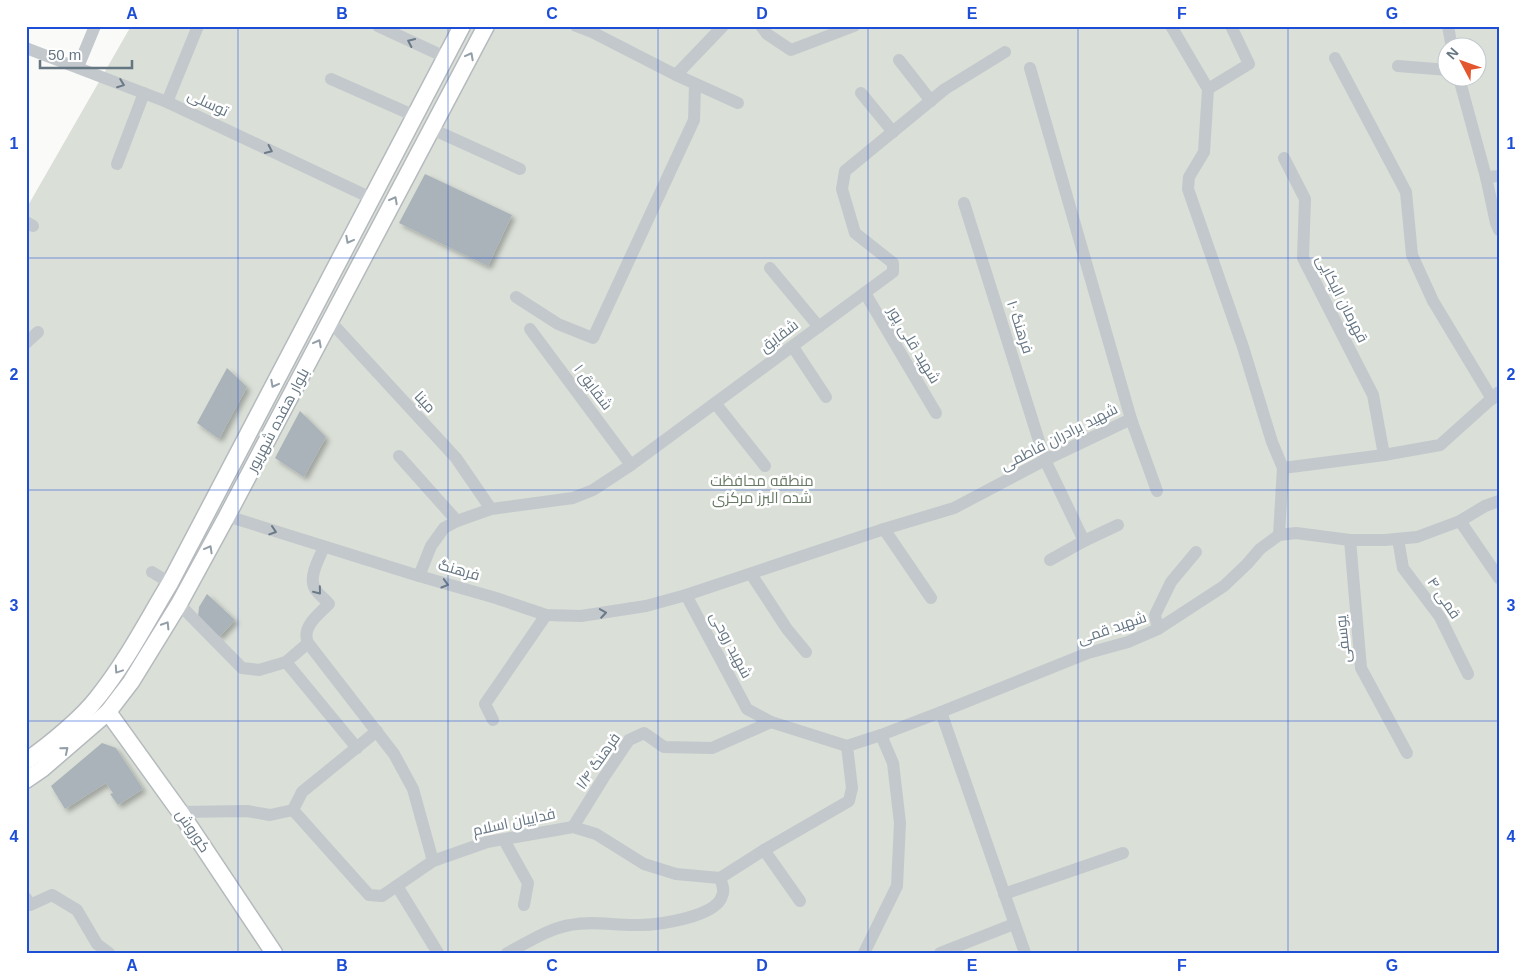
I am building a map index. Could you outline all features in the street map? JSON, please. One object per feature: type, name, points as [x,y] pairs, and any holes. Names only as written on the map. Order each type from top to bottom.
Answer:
[{"type":"main road","name":"بلوار هفده شهریور","points":[[26,761],[82,714],[98,698],[131,650],[170,583],[462,26]]},
{"type":"main road","name":"بلوار هفده شهریور","points":[[26,780],[42,769],[108,712],[131,682],[182,598],[227,516],[486,26]]},
{"type":"main road","points":[[170,583],[182,598]]},
{"type":"main road","name":"کوروش","points":[[108,712],[180,812],[274,953]]},
{"type":"street","points":[[78,68],[95,26]]},
{"type":"street","points":[[166,102],[198,26]]},
{"type":"street","points":[[378,26],[445,57]]},
{"type":"street","points":[[576,26],[592,32],[676,76],[738,104]]},
{"type":"street","points":[[676,76],[723,26]]},
{"type":"street","points":[[761,26],[767,34],[791,50],[854,26]]},
{"type":"street","points":[[1172,26],[1208,89],[1204,152],[1189,177],[1188,189],[1243,347],[1272,442],[1283,468],[1279,535],[1296,533],[1350,540],[1417,537],[1460,522],[1485,506],[1499,501]]},
{"type":"street","points":[[1208,89],[1249,64],[1231,26]]},
{"type":"street","name":"توسلی","points":[[26,48],[166,102],[371,198]]},
{"type":"street","name":"شقایق","points":[[419,576],[431,546],[444,528],[457,521],[491,509],[573,498],[593,490],[631,465],[894,272],[893,263],[855,233],[842,189],[846,171],[945,89],[1005,52]]},
{"type":"street","points":[[1283,468],[1384,455],[1440,444],[1495,395],[1433,301],[1412,255],[1406,192],[1335,58]]},
{"type":"street","points":[[899,60],[931,101]]},
{"type":"street","points":[[1398,66],[1438,69]]},
{"type":"street","name":"شهید برادران فاطمی","points":[[686,596],[884,529],[954,508],[1045,460],[1131,419],[1030,68]]},
{"type":"street","points":[[331,79],[415,116]]},
{"type":"street","points":[[516,297],[558,324],[593,338],[694,120],[695,84]]},
{"type":"street","points":[[1462,88],[1492,177],[1496,223],[1499,230]]},
{"type":"street","points":[[118,164],[144,93]]},
{"type":"street","points":[[861,93],[893,132]]},
{"type":"street","points":[[432,129],[520,169]]},
{"type":"street","name":"قهرمان الیکایی","points":[[1284,158],[1305,200],[1303,258],[1373,395],[1384,455]]},
{"type":"street","name":"فرهنگ ۱۰","points":[[964,203],[1045,460],[1084,541]]},
{"type":"street","points":[[770,268],[818,327]]},
{"type":"street","name":"شهید قلی پور","points":[[865,294],[936,413]]},
{"type":"street","name":"مینا","points":[[330,321],[456,458],[491,509]]},
{"type":"street","name":"شقایق ۱","points":[[530,329],[631,465]]},
{"type":"street","points":[[26,343],[38,332]]},
{"type":"street","points":[[793,347],[826,397]]},
{"type":"street","points":[[715,403],[765,466]]},
{"type":"street","points":[[1131,419],[1157,491]]},
{"type":"street","points":[[399,456],[457,521]]},
{"type":"street","name":"فرهنگ","points":[[227,516],[546,615],[581,616],[646,606],[686,596]]},
{"type":"street","points":[[1460,522],[1499,578]]},
{"type":"street","points":[[1050,560],[1118,525]]},
{"type":"street","points":[[884,529],[930,598]]},
{"type":"street","name":"شهید قمی","points":[[847,746],[941,712],[1088,653],[1128,642],[1158,629],[1224,586],[1248,564],[1260,549],[1279,535]]},
{"type":"street","name":"قمی ۴","points":[[1398,539],[1403,568],[1440,617],[1468,674]]},
{"type":"street","name":"یوسفی","points":[[1350,540],[1361,668],[1407,754]]},
{"type":"street","points":[[324,547],[312,583],[316,591],[329,604],[307,628],[305,636],[308,643],[394,754],[413,788],[433,861]]},
{"type":"street","points":[[1158,629],[1155,615],[1171,582],[1196,552]]},
{"type":"street","points":[[152,572],[170,583]]},
{"type":"street","points":[[751,574],[787,629],[806,652]]},
{"type":"street","name":"شهید روحی","points":[[686,596],[747,710],[771,722]]},
{"type":"street","points":[[182,598],[242,668],[259,670],[286,662],[308,643]]},
{"type":"street","points":[[493,720],[485,704],[546,615]]},
{"type":"street","points":[[286,662],[357,748]]},
{"type":"street","points":[[941,712],[1025,953]]},
{"type":"street","points":[[507,953],[547,932],[569,925],[603,922],[639,926],[694,918],[711,909],[722,898],[724,889],[720,878],[849,801],[852,788],[847,746],[771,722]]},
{"type":"street","name":"فرهنگ ۱/۴","points":[[573,827],[604,776],[629,740],[644,734],[664,747],[712,748],[771,722]]},
{"type":"street","points":[[180,812],[247,811],[270,815],[292,810],[302,792],[377,731]]},
{"type":"street","points":[[864,953],[897,886],[900,823],[893,763],[881,735]]},
{"type":"street","name":"فداییان اسلام","points":[[292,810],[369,895],[382,896],[433,861],[487,842],[573,827],[596,834],[644,864],[676,874],[720,878]]},
{"type":"street","points":[[504,840],[528,883],[524,905]]},
{"type":"street","points":[[764,850],[800,901]]},
{"type":"street","points":[[1004,894],[1123,853]]},
{"type":"street","points":[[397,886],[438,953]]},
{"type":"street","points":[[26,898],[30,905],[52,895],[77,910],[97,944],[109,953]]},
{"type":"street","points":[[940,953],[1014,924]]},
{"type":"green space","name":"منطقه محافظت شده البرز مرکزی","points":[[131,26],[1499,26],[1499,953],[26,953],[26,209]]},
{"type":"building","points":[[425,174],[512,215],[488,266],[399,223]]},
{"type":"building","points":[[227,368],[247,387],[219,439],[197,423]]},
{"type":"building","points":[[300,411],[326,437],[304,477],[275,458]]},
{"type":"building","points":[[207,594],[235,620],[219,637],[198,617],[199,607]]},
{"type":"building","points":[[102,743],[116,748],[143,789],[118,805],[110,794],[113,793],[106,783],[65,809],[51,786]]}]
